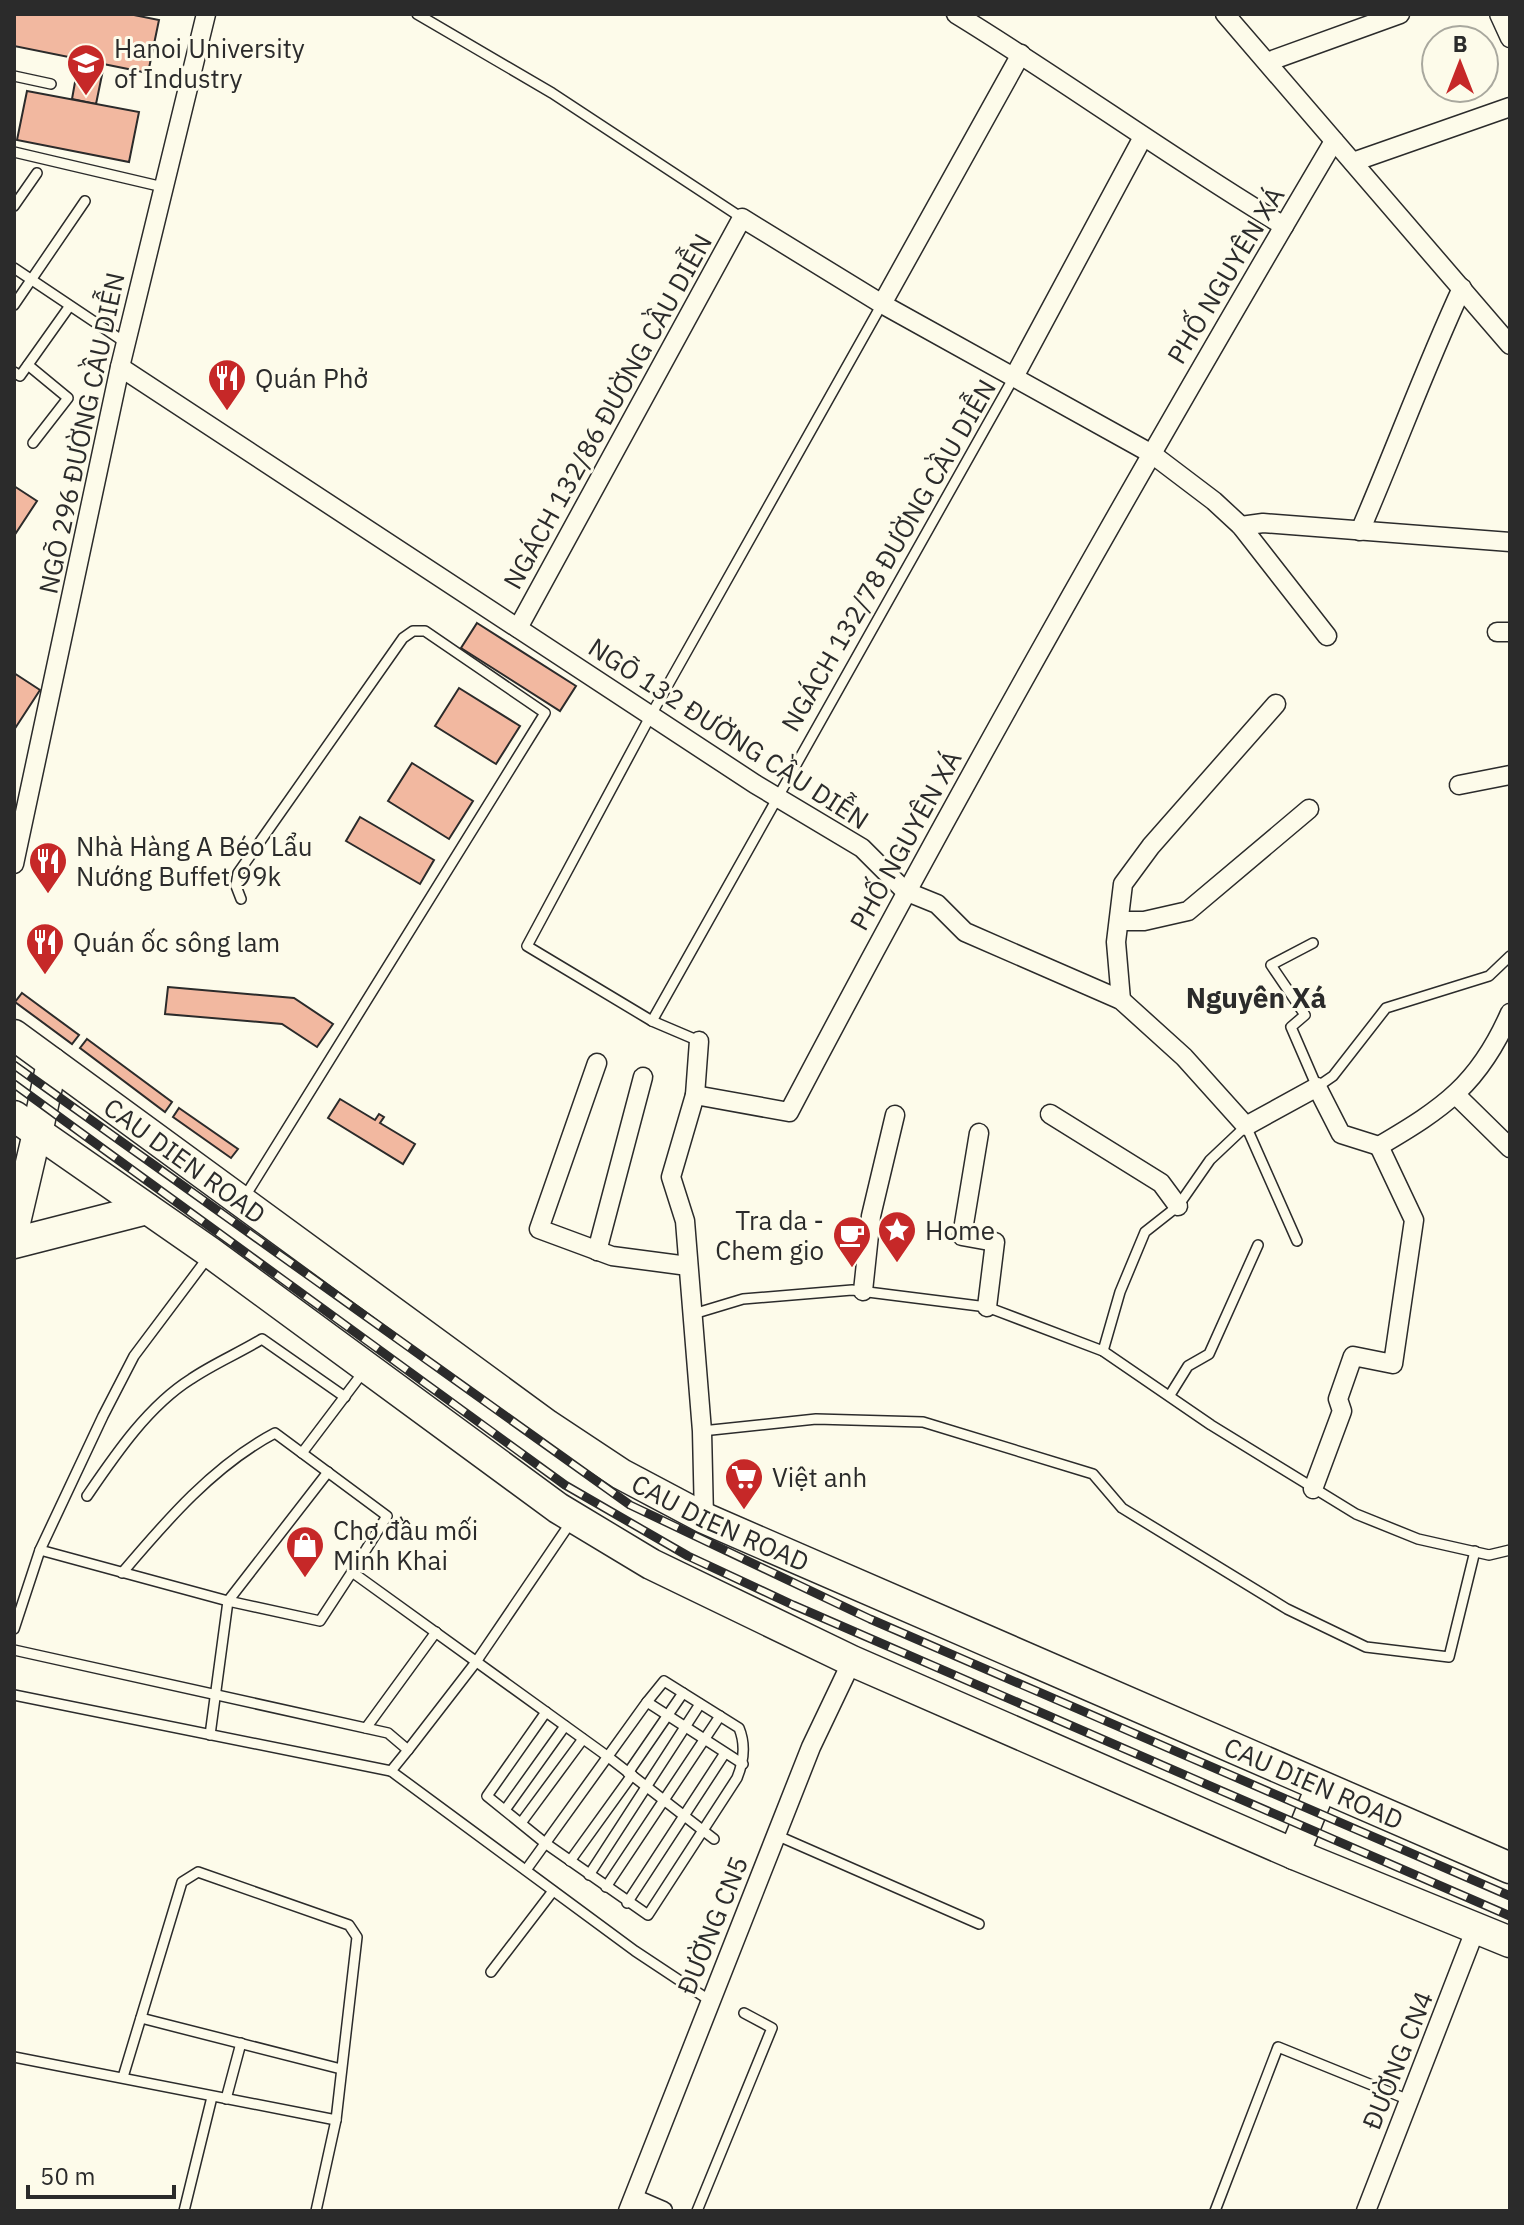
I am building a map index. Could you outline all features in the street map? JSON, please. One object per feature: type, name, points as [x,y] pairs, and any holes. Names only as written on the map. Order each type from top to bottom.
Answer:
[{"type":"highway","name":"CAU DIEN ROAD","points":[[14,1035],[547,1425],[621,1474],[704,1518],[1510,1868]]},
{"type":"highway","points":[[52,1063],[26,1124],[211,1253],[366,1370],[575,1517],[651,1564],[852,1661],[1294,1854],[1510,1942]]},
{"type":"highway","points":[[14,1243],[147,1209]]},
{"type":"highway","points":[[1294,1854],[1321,1787]]},
{"type":"main road","points":[[14,1231],[26,1124]]},
{"type":"street","name":"NGÕ 296 ĐƯỜNG CẦU DIỄN","points":[[14,864],[120,367],[206,14]]},
{"type":"street","points":[[956,14],[1021,54],[1177,162],[1284,226]]},
{"type":"street","points":[[1225,14],[1510,345]]},
{"type":"street","points":[[1267,62],[1400,14]]},
{"type":"street","points":[[1499,14],[1510,38]]},
{"type":"street","points":[[882,304],[1021,54]]},
{"type":"street","points":[[1353,162],[1510,107]]},
{"type":"street","points":[[1014,377],[1143,137]]},
{"type":"street","name":"PHỐ NGUYÊN XÁ","points":[[695,1095],[789,1112],[905,891],[1152,454],[1334,141]]},
{"type":"street","points":[[742,218],[882,304],[1152,454],[1214,501],[1241,526],[1327,636]]},
{"type":"street","name":"NGÁCH 132/86 ĐƯỜNG CẦU DIỄN","points":[[518,628],[742,218]]},
{"type":"street","points":[[1360,531],[1462,288]]},
{"type":"street","name":"NGÕ 132 ĐƯỜNG CẦU DIỄN","points":[[120,367],[651,715],[862,848],[905,891],[937,904],[965,932],[1121,1000],[1184,1057],[1246,1126]]},
{"type":"street","points":[[1241,526],[1263,523],[1510,542]]},
{"type":"street","points":[[1121,1000],[1116,942],[1123,884],[1141,858],[1276,704]]},
{"type":"street","points":[[1459,785],[1510,775]]},
{"type":"street","points":[[1119,921],[1144,921],[1188,911],[1309,809]]},
{"type":"street","points":[[1379,1146],[1457,1096],[1495,1047],[1510,1013]]},
{"type":"street","points":[[699,1041],[695,1095],[671,1177],[685,1221],[690,1315],[702,1431],[704,1518]]},
{"type":"street","points":[[597,1063],[539,1229],[612,1256],[688,1266]]},
{"type":"street","points":[[597,1251],[643,1077]]},
{"type":"street","points":[[1246,1126],[1317,1087],[1341,1134],[1379,1146],[1414,1220],[1393,1364],[1353,1356],[1338,1399],[1342,1411],[1313,1489]]},
{"type":"street","points":[[1457,1096],[1510,1148]]},
{"type":"street","points":[[1050,1114],[1161,1183],[1178,1206]]},
{"type":"street","points":[[863,1291],[871,1216],[895,1115]]},
{"type":"street","points":[[979,1133],[962,1236],[995,1242],[987,1307]]},
{"type":"street","name":"ĐƯỜNG CN5","points":[[632,2205],[709,2000],[811,1747],[852,1661]]},
{"type":"street","name":"ĐƯỜNG CN4","points":[[1366,2211],[1476,1928]]},
{"type":"street","points":[[632,2205],[663,2211]]},
{"type":"lane","points":[[417,14],[552,93],[742,218]]},
{"type":"lane","points":[[14,76],[51,84]]},
{"type":"lane","points":[[14,152],[163,187]]},
{"type":"lane","points":[[14,206],[37,173]]},
{"type":"lane","points":[[14,305],[85,201]]},
{"type":"lane","points":[[14,268],[126,343]]},
{"type":"lane","points":[[699,1041],[652,1021],[527,946],[651,715],[882,304]]},
{"type":"lane","points":[[14,372],[20,376],[69,307]]},
{"type":"lane","points":[[28,365],[68,398],[33,443]]},
{"type":"lane","name":"NGÁCH 132/78 ĐƯỜNG CẦU DIỄN","points":[[652,1021],[1014,377]]},
{"type":"lane","points":[[241,899],[236,886],[238,873],[403,638],[413,631],[425,631],[545,713],[242,1201]]},
{"type":"lane","points":[[1313,943],[1271,965],[1305,1015],[1291,1027],[1317,1087],[1333,1076],[1386,1008],[1489,976],[1510,956]]},
{"type":"lane","points":[[1103,1351],[1120,1292],[1145,1232],[1178,1206],[1210,1160],[1246,1126],[1297,1241]]},
{"type":"lane","points":[[1170,1395],[1188,1366],[1209,1354],[1258,1245]]},
{"type":"lane","points":[[14,1629],[40,1550],[134,1356],[211,1253]]},
{"type":"lane","points":[[690,1315],[743,1299],[863,1291],[987,1307],[1103,1351],[1356,1514],[1418,1539],[1489,1555],[1510,1550]]},
{"type":"lane","points":[[87,1496],[112,1459],[164,1400],[190,1379],[262,1339],[345,1397]]},
{"type":"lane","points":[[302,1453],[366,1370]]},
{"type":"lane","points":[[702,1431],[816,1419],[923,1422],[1093,1474],[1122,1508],[1287,1609],[1366,1647],[1449,1657],[1475,1551]]},
{"type":"lane","points":[[40,1550],[122,1573],[228,1601],[320,1621],[387,1516],[275,1433],[258,1442],[208,1481],[160,1527],[122,1573]]},
{"type":"lane","points":[[210,1735],[228,1601],[328,1472]]},
{"type":"lane","points":[[391,1771],[476,1662],[575,1517]]},
{"type":"lane","points":[[352,1572],[607,1756],[714,1839]]},
{"type":"lane","points":[[366,1728],[436,1632]]},
{"type":"lane","points":[[14,1650],[388,1733],[408,1750]]},
{"type":"lane","points":[[526,1870],[545,1843],[607,1756],[664,1681],[739,1728],[744,1740],[743,1764],[648,1915],[545,1843],[487,1796],[546,1712]]},
{"type":"lane","points":[[570,1861],[683,1693]]},
{"type":"lane","points":[[14,1695],[391,1771],[553,1891],[709,2000]]},
{"type":"lane","points":[[647,1702],[743,1764]]},
{"type":"lane","points":[[589,1875],[700,1704]]},
{"type":"lane","points":[[606,1887],[720,1716]]},
{"type":"lane","points":[[505,1810],[565,1726]]},
{"type":"lane","points":[[521,1823],[583,1739]]},
{"type":"lane","points":[[627,1903],[725,1753]]},
{"type":"lane","points":[[776,1835],[979,1924]]},
{"type":"lane","points":[[123,2077],[182,1882],[198,1872],[349,1925],[357,1937],[336,2120],[316,2211]]},
{"type":"lane","points":[[491,1972],[553,1891]]},
{"type":"lane","points":[[697,2211],[772,2028],[744,2013]]},
{"type":"lane","points":[[141,2018],[341,2069]]},
{"type":"lane","points":[[226,2099],[241,2043]]},
{"type":"lane","points":[[1215,2211],[1278,2047],[1409,2100]]},
{"type":"lane","points":[[14,2057],[336,2120]]},
{"type":"lane","points":[[184,2211],[212,2097]]},
{"type":"building","points":[[14,14],[129,14],[159,20],[148,73],[14,46]]},
{"type":"building","points":[[79,60],[104,65],[96,104],[72,99]]},
{"type":"building","points":[[27,91],[139,112],[129,162],[17,140]]},
{"type":"building","points":[[14,486],[37,501],[14,536]]},
{"type":"building","points":[[477,623],[576,686],[560,711],[461,648]]},
{"type":"building","points":[[14,673],[40,690],[14,730]]},
{"type":"building","points":[[459,688],[520,726],[496,764],[435,726]]},
{"type":"building","points":[[412,763],[473,801],[449,839],[388,801]]},
{"type":"building","points":[[360,817],[434,860],[420,884],[346,841]]},
{"type":"building","points":[[168,987],[294,998],[333,1024],[317,1047],[282,1024],[165,1014]]},
{"type":"building","points":[[22,993],[79,1035],[72,1044],[15,1002]]},
{"type":"building","points":[[87,1039],[172,1102],[165,1112],[80,1048]]},
{"type":"building","points":[[340,1099],[375,1120],[379,1114],[384,1117],[380,1123],[415,1144],[403,1164],[328,1118]]},
{"type":"building","points":[[179,1108],[238,1149],[231,1158],[173,1117]]},
{"type":"railway","points":[[14,1065],[630,1505],[870,1619],[1510,1896]]},
{"type":"railway","points":[[14,1084],[565,1485],[688,1556],[793,1605],[1510,1916]]},
{"type":"place","name":"Hanoi University of Industry","points":[[86,97]]},
{"type":"place","name":"Quán Phở","points":[[227,412]]},
{"type":"place","name":"Nhà Hàng A Béo Lẩu Nướng Buffet 99k","points":[[48,895]]},
{"type":"place","name":"Quán ốc sông lam","points":[[45,976]]},
{"type":"place","name":"Home","points":[[897,1264]]},
{"type":"place","name":"Tra da - Chem gio","points":[[852,1269]]},
{"type":"place","name":"Việt anh","points":[[744,1511]]},
{"type":"place","name":"Chợ đầu mối Minh Khai","points":[[305,1579]]},
{"type":"district","name":"Nguyên Xá","points":[[1256,997]]}]
